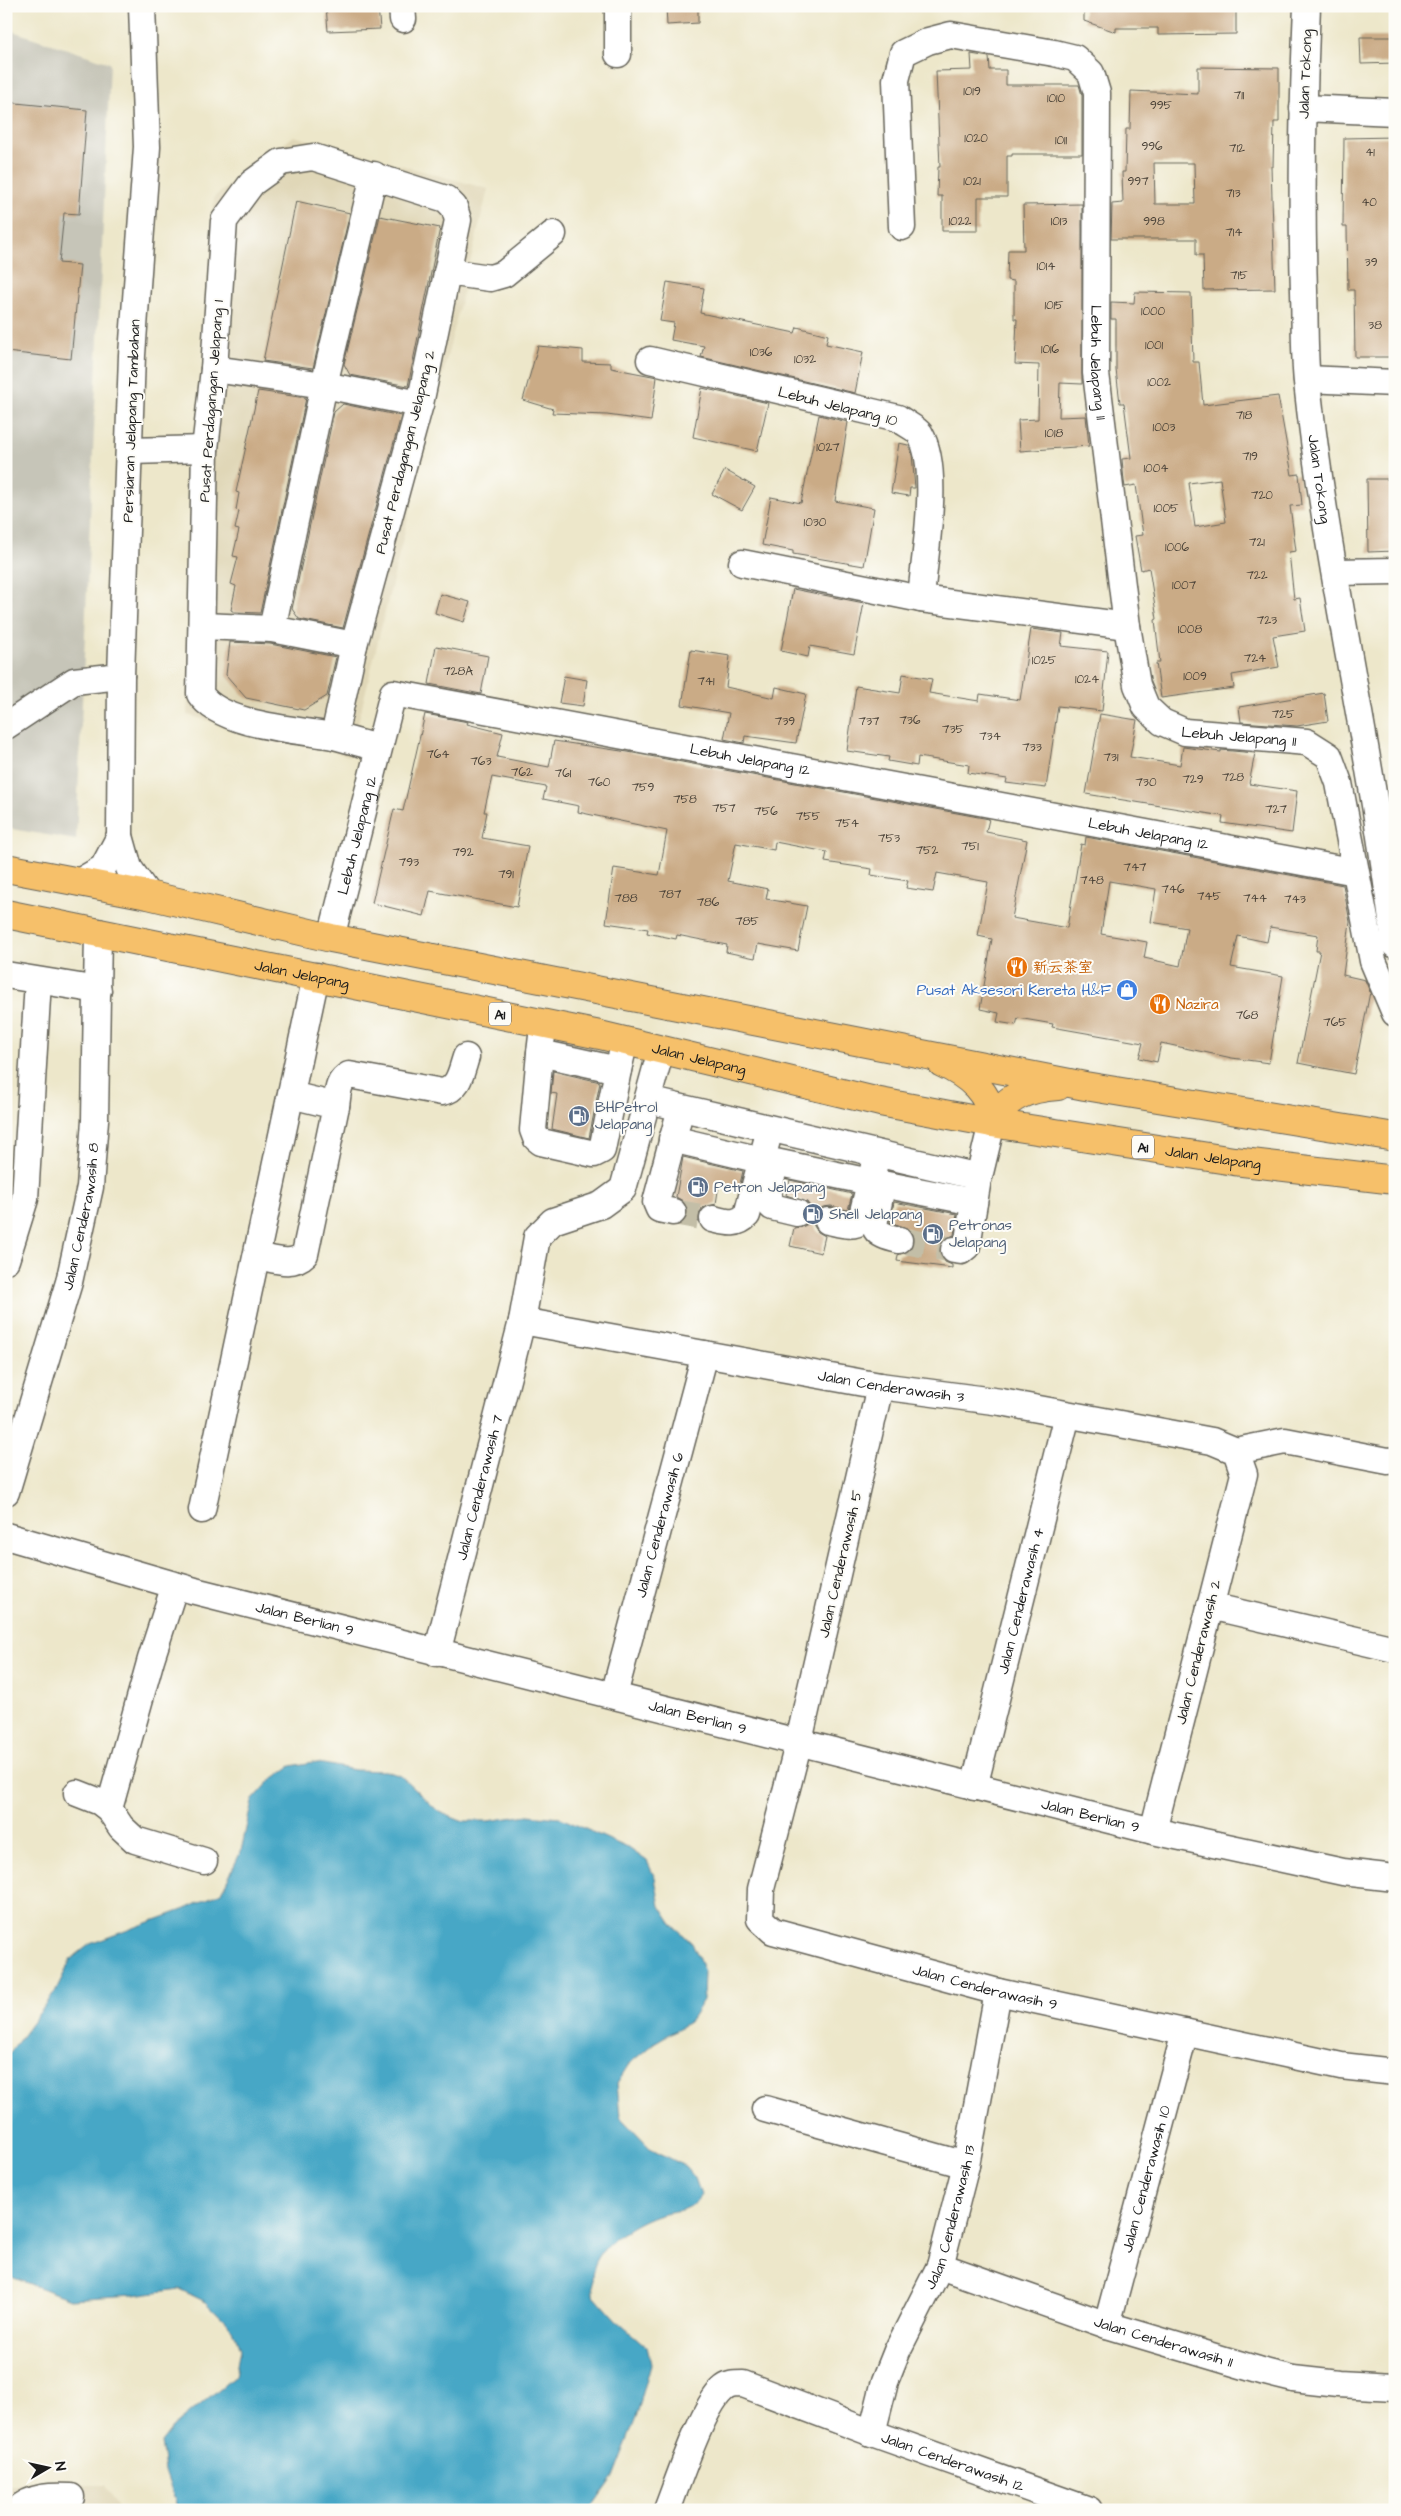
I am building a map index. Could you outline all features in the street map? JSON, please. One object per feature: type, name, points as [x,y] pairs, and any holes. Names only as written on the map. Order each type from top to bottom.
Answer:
[{"type":"main road","points":[[6,868],[148,895],[331,938],[1085,1086],[1395,1137]]},
{"type":"main road","name":"Jalan Jelapang","points":[[6,914],[543,1023],[880,1102],[992,1123],[1234,1162],[1395,1180]]},
{"type":"main road","points":[[918,1053],[957,1071],[979,1088],[989,1102],[992,1123]]},
{"type":"main road","points":[[992,1123],[1003,1105],[1019,1094],[1042,1088],[1085,1086]]},
{"type":"street","name":"Persiaran Jelapang Tambahan","points":[[142,6],[147,147],[132,355],[121,676],[120,836],[129,868],[148,895]]},
{"type":"street","points":[[618,6],[618,54]]},
{"type":"street","name":"Jalan Tokong","points":[[1307,6],[1302,108],[1302,250],[1307,379],[1322,502],[1336,572],[1385,864],[1394,929]]},
{"type":"street","name":"Lebuh Jelapang 11","points":[[902,227],[896,80],[904,54],[928,41],[951,36],[1075,58],[1091,73],[1096,93],[1096,373],[1127,626],[1137,686],[1146,707],[1162,722],[1184,732],[1307,742],[1329,756],[1339,783],[1373,961],[1395,1013]]},
{"type":"street","points":[[1302,108],[1395,112]]},
{"type":"street","name":"Pusat Perdagangan Jelapang 2","points":[[280,162],[313,158],[374,175],[446,199],[454,206],[458,220],[420,404],[354,645],[334,736]]},
{"type":"street","name":"Pusat Perdagangan Jelapang 1","points":[[280,162],[252,183],[224,221],[214,369],[205,449],[200,694],[205,702],[249,722],[334,736]]},
{"type":"street","points":[[272,629],[324,385],[374,175]]},
{"type":"street","points":[[447,272],[490,278],[504,274],[553,234]]},
{"type":"street","name":"Lebuh Jelapang 10","points":[[650,360],[898,418],[919,432],[929,458],[930,494],[921,599]]},
{"type":"street","points":[[214,369],[324,385],[420,404]]},
{"type":"street","points":[[1307,379],[1395,383]]},
{"type":"street","points":[[130,451],[205,449]]},
{"type":"street","points":[[742,563],[921,599],[1127,626]]},
{"type":"street","points":[[1336,572],[1395,570]]},
{"type":"street","points":[[202,626],[272,629],[354,645]]},
{"type":"street","points":[[6,726],[74,681],[121,676]]},
{"type":"street","name":"Lebuh Jelapang 12","points":[[331,938],[393,693],[1356,872]]},
{"type":"street","points":[[334,736],[378,748]]},
{"type":"street","name":"Persiaran Jelapang Tambahan","points":[[79,882],[103,868],[120,836]]},
{"type":"street","name":"Jalan Cenderawasih 8","points":[[6,1492],[14,1440],[69,1282],[90,1187],[95,1120],[98,932]]},
{"type":"street","points":[[6,975],[98,990]]},
{"type":"street","points":[[202,1510],[316,976]]},
{"type":"street","points":[[6,1260],[25,1199],[38,981]]},
{"type":"street","points":[[543,1023],[533,1130],[536,1138],[541,1142],[594,1154],[602,1150],[624,1041]]},
{"type":"street","name":"Jalan Cenderawasih 7","points":[[437,1653],[522,1321],[537,1237],[552,1221],[601,1205],[623,1189],[661,1050]]},
{"type":"street","points":[[540,1053],[618,1070]]},
{"type":"street","points":[[257,1256],[289,1262],[300,1259],[305,1254],[340,1084],[343,1078],[349,1075],[442,1092],[450,1091],[456,1085],[466,1057]]},
{"type":"street","points":[[291,1095],[336,1106]]},
{"type":"street","points":[[648,1100],[979,1177]]},
{"type":"street","points":[[673,1212],[659,1209],[656,1206],[681,1108]]},
{"type":"street","points":[[954,1250],[961,1251],[966,1246],[979,1177],[992,1123]]},
{"type":"street","points":[[713,1219],[735,1223],[747,1215],[768,1161],[775,1130]]},
{"type":"street","points":[[634,1151],[670,1149],[768,1161],[974,1202]]},
{"type":"street","points":[[828,1221],[852,1225],[858,1224],[876,1183],[882,1155]]},
{"type":"street","points":[[768,1161],[769,1204],[797,1213]]},
{"type":"street","points":[[876,1183],[876,1232],[880,1235],[899,1240]]},
{"type":"street","name":"Jalan Cenderawasih 3","points":[[522,1321],[880,1386],[1001,1402],[1212,1441],[1240,1463]]},
{"type":"street","name":"Jalan Cenderawasih 6","points":[[614,1695],[705,1354]]},
{"type":"street","name":"Jalan Cenderawasih 5","points":[[799,1741],[880,1386]]},
{"type":"street","name":"Jalan Cenderawasih 4","points":[[974,1787],[1067,1415]]},
{"type":"street","points":[[1240,1463],[1285,1441],[1388,1461],[1395,1460]]},
{"type":"street","name":"Jalan Cenderawasih 2","points":[[1153,1831],[1210,1606],[1240,1463]]},
{"type":"street","name":"Jalan Berlian 9","points":[[6,1536],[175,1585],[437,1653],[799,1741],[974,1787],[1153,1831],[1343,1872],[1395,1878]]},
{"type":"street","points":[[109,1809],[151,1659],[175,1585]]},
{"type":"street","points":[[1210,1606],[1395,1649]]},
{"type":"street","name":"Jalan Cenderawasih 9","points":[[799,1741],[762,1889],[760,1919],[773,1931],[998,1992],[1341,2066],[1395,2072]]},
{"type":"street","points":[[77,1793],[100,1802],[109,1809],[121,1827],[135,1840],[204,1861]]},
{"type":"street","name":"Jalan Cenderawasih 13","points":[[872,2433],[885,2381],[897,2351],[940,2266],[966,2165],[998,1992]]},
{"type":"street","name":"Jalan Cenderawasih 10","points":[[1107,2325],[1186,2032]]},
{"type":"street","points":[[765,2109],[966,2165]]},
{"type":"street","name":"Jalan Cenderawasih 11","points":[[940,2266],[1107,2325],[1293,2379],[1395,2388]]},
{"type":"street","name":"Jalan Cenderawasih 12","points":[[667,2510],[704,2418],[721,2390],[732,2384],[743,2384],[872,2433],[1089,2510]]},
{"type":"street","points":[[17,2510],[26,2502],[52,2496],[71,2498]]},
{"type":"shaded area","points":[[6,29],[110,63],[76,840],[6,828]]},
{"type":"shaded area","points":[[294,136],[488,189],[350,756],[187,715],[214,197]]},
{"type":"shaded area","points":[[6,2485],[105,2485],[119,2510],[6,2510]]},
{"type":"water","points":[[313,1762],[355,1770],[386,1771],[401,1776],[439,1812],[461,1821],[488,1821],[528,1815],[561,1818],[630,1849],[647,1861],[655,1878],[660,1906],[671,1923],[692,1943],[704,1971],[703,2000],[689,2022],[654,2043],[629,2064],[617,2083],[620,2117],[650,2148],[685,2166],[695,2178],[701,2195],[688,2208],[651,2217],[630,2228],[610,2243],[596,2261],[592,2273],[593,2294],[618,2322],[647,2347],[651,2364],[636,2418],[613,2477],[594,2504],[587,2510],[178,2510],[165,2471],[161,2442],[172,2428],[235,2376],[240,2349],[233,2329],[206,2302],[179,2289],[133,2295],[70,2299],[6,2275],[6,2058],[55,1992],[71,1959],[90,1944],[185,1909],[222,1892],[241,1851],[252,1801],[271,1780],[291,1766]]},
{"type":"building","points":[[326,6],[378,6],[380,29],[328,31]]},
{"type":"building","points":[[666,6],[698,6],[698,23],[667,25]]},
{"type":"building","points":[[1084,6],[1236,6],[1236,34],[1158,35],[1158,28],[1116,28],[1116,32],[1084,21]]},
{"type":"building","points":[[1360,37],[1395,37],[1395,63],[1361,64]]},
{"type":"building","points":[[971,54],[989,57],[990,70],[1006,70],[1006,85],[1079,85],[1082,95],[1082,154],[1012,154],[1012,156],[1007,156],[1007,197],[978,197],[978,231],[942,231],[942,196],[937,196],[938,167],[940,167],[936,71],[972,70]]},
{"type":"building","points":[[1198,67],[1279,68],[1279,122],[1274,122],[1273,167],[1271,167],[1275,289],[1204,290],[1203,255],[1196,255],[1196,239],[1111,239],[1112,204],[1123,203],[1122,172],[1125,172],[1126,129],[1130,129],[1131,91],[1198,94]],"holes":[[[1154,163],[1194,163],[1195,204],[1155,204]]]},
{"type":"building","points":[[6,102],[87,110],[79,214],[64,213],[59,263],[80,265],[71,359],[6,352]]},
{"type":"building","points":[[1395,137],[1395,357],[1355,357],[1354,290],[1348,290],[1347,227],[1343,227],[1344,138]]},
{"type":"building","points":[[296,201],[350,213],[313,368],[263,361]]},
{"type":"building","points":[[1082,204],[1082,384],[1060,383],[1059,417],[1086,416],[1089,446],[1020,451],[1018,420],[1038,419],[1039,365],[1015,364],[1017,319],[1014,319],[1014,281],[1007,280],[1008,250],[1024,250],[1023,205]]},
{"type":"building","points":[[380,216],[440,228],[408,386],[350,375],[344,364]]},
{"type":"building","points":[[667,282],[704,288],[700,313],[795,333],[797,327],[828,335],[826,344],[863,352],[855,393],[701,357],[704,346],[671,340],[674,323],[660,321]]},
{"type":"building","points":[[1135,292],[1191,293],[1193,362],[1199,362],[1203,405],[1278,396],[1292,475],[1299,474],[1302,505],[1290,506],[1296,551],[1289,552],[1294,599],[1300,598],[1305,631],[1273,636],[1279,667],[1232,675],[1234,688],[1161,698],[1156,663],[1160,663],[1155,620],[1157,619],[1149,568],[1141,570],[1135,536],[1143,535],[1136,485],[1125,487],[1124,481],[1122,459],[1131,458],[1124,403],[1120,403],[1116,370],[1116,319],[1111,319],[1111,302],[1134,303]],"holes":[[[1220,479],[1226,522],[1195,527],[1189,483]]]},
{"type":"building","points":[[538,346],[583,350],[583,362],[611,363],[611,368],[657,377],[651,421],[607,415],[552,413],[553,409],[523,400]]},
{"type":"building","points":[[702,388],[768,403],[757,451],[693,437]]},
{"type":"building","points":[[258,391],[306,398],[260,613],[234,612],[231,610],[236,586],[231,584],[238,557],[233,556],[239,530],[235,529],[239,511],[236,510],[239,493],[236,492]]},
{"type":"building","points":[[343,404],[401,416],[343,628],[299,619],[292,609],[334,412]]},
{"type":"building","points":[[819,415],[848,422],[835,501],[874,508],[864,566],[793,554],[793,551],[762,545],[771,497],[801,503]]},
{"type":"building","points":[[899,443],[908,445],[912,454],[915,488],[910,488],[909,496],[891,493]]},
{"type":"building","points":[[725,470],[755,487],[742,510],[712,494]]},
{"type":"building","points":[[1367,479],[1395,479],[1395,551],[1368,552]]},
{"type":"building","points":[[793,589],[864,603],[854,654],[810,646],[808,657],[781,651]]},
{"type":"building","points":[[440,594],[470,602],[464,622],[435,613]]},
{"type":"building","points":[[1031,629],[1063,633],[1061,646],[1108,651],[1102,711],[1058,706],[1046,788],[1006,783],[1007,779],[968,773],[969,765],[918,757],[917,766],[888,761],[889,757],[847,751],[856,686],[900,693],[903,674],[932,679],[929,693],[979,701],[980,694],[1020,700]]},
{"type":"building","points":[[230,642],[270,644],[336,657],[327,696],[304,710],[246,698],[226,675]]},
{"type":"building","points":[[436,646],[488,656],[481,694],[429,684]]},
{"type":"building","points":[[691,650],[730,656],[726,687],[774,698],[776,687],[806,694],[796,743],[745,736],[744,743],[724,739],[729,713],[682,705]]},
{"type":"building","points":[[564,676],[587,680],[583,706],[559,703]]},
{"type":"building","points":[[1324,693],[1328,721],[1297,726],[1241,722],[1239,707]]},
{"type":"building","points":[[425,714],[468,722],[467,724],[503,733],[497,757],[549,767],[554,741],[628,752],[989,819],[986,832],[1027,840],[1012,918],[1067,928],[1081,844],[1085,845],[1086,837],[1343,885],[1350,922],[1343,975],[1365,980],[1370,992],[1354,1074],[1298,1063],[1320,951],[1316,951],[1318,935],[1270,927],[1267,942],[1238,936],[1231,967],[1283,976],[1269,1063],[1232,1058],[1161,1043],[1157,1062],[1139,1058],[1143,1043],[1052,1027],[1053,1024],[1018,1018],[1016,1025],[997,1022],[999,1013],[980,1009],[992,939],[978,936],[988,882],[937,873],[933,892],[906,888],[908,881],[871,875],[872,869],[825,862],[827,852],[775,842],[774,850],[736,843],[728,881],[768,889],[766,899],[807,906],[798,951],[758,944],[755,958],[726,952],[727,945],[677,935],[676,939],[647,933],[648,929],[606,923],[614,868],[659,875],[667,831],[578,812],[579,806],[543,799],[546,787],[492,777],[484,812],[487,812],[482,838],[528,846],[517,907],[430,891],[424,916],[372,903],[394,809],[403,811]],"holes":[[[1109,881],[1156,889],[1151,922],[1187,928],[1180,966],[1144,958],[1147,942],[1101,934]]]},
{"type":"building","points":[[1100,714],[1137,720],[1130,757],[1180,765],[1183,747],[1221,752],[1221,750],[1255,753],[1249,784],[1297,791],[1292,833],[1222,823],[1223,816],[1086,794]]},
{"type":"building","name":"BHPetrol Jelapang","points":[[553,1071],[600,1082],[589,1138],[552,1129],[557,1094],[551,1093]]},
{"type":"building","name":"Petron Jelapang","points":[[683,1157],[743,1171],[739,1188],[719,1184],[716,1204],[702,1208],[699,1222],[685,1220],[687,1207],[683,1201],[676,1197]]},
{"type":"building","points":[[790,1180],[852,1194],[848,1210],[831,1206],[823,1207],[817,1211],[813,1218],[814,1226],[818,1232],[825,1236],[821,1253],[790,1246],[794,1228],[808,1224],[812,1216],[811,1208],[807,1202],[786,1195]]},
{"type":"building","name":"Petronas Jelapang","points":[[894,1202],[957,1214],[954,1235],[943,1240],[939,1248],[940,1256],[945,1262],[952,1265],[952,1268],[897,1261],[898,1255],[910,1250],[914,1237],[909,1229],[890,1222]]},
{"type":"tunnel","points":[[673,1212],[713,1219]]},
{"type":"tunnel","points":[[899,1240],[954,1250]]},
{"type":"place","name":"新云茶室","points":[[1017,967]]},
{"type":"place","name":"Pusat Aksesori Kereta H&F","points":[[1127,990]]},
{"type":"place","name":"Nazira","points":[[1160,1004]]},
{"type":"place","name":"BHPetrol Jelapang","points":[[579,1116]]},
{"type":"place","name":"Petron Jelapang","points":[[698,1187]]},
{"type":"place","name":"Shell Jelapang","points":[[813,1214]]},
{"type":"place","name":"Petronas Jelapang","points":[[933,1234]]}]
